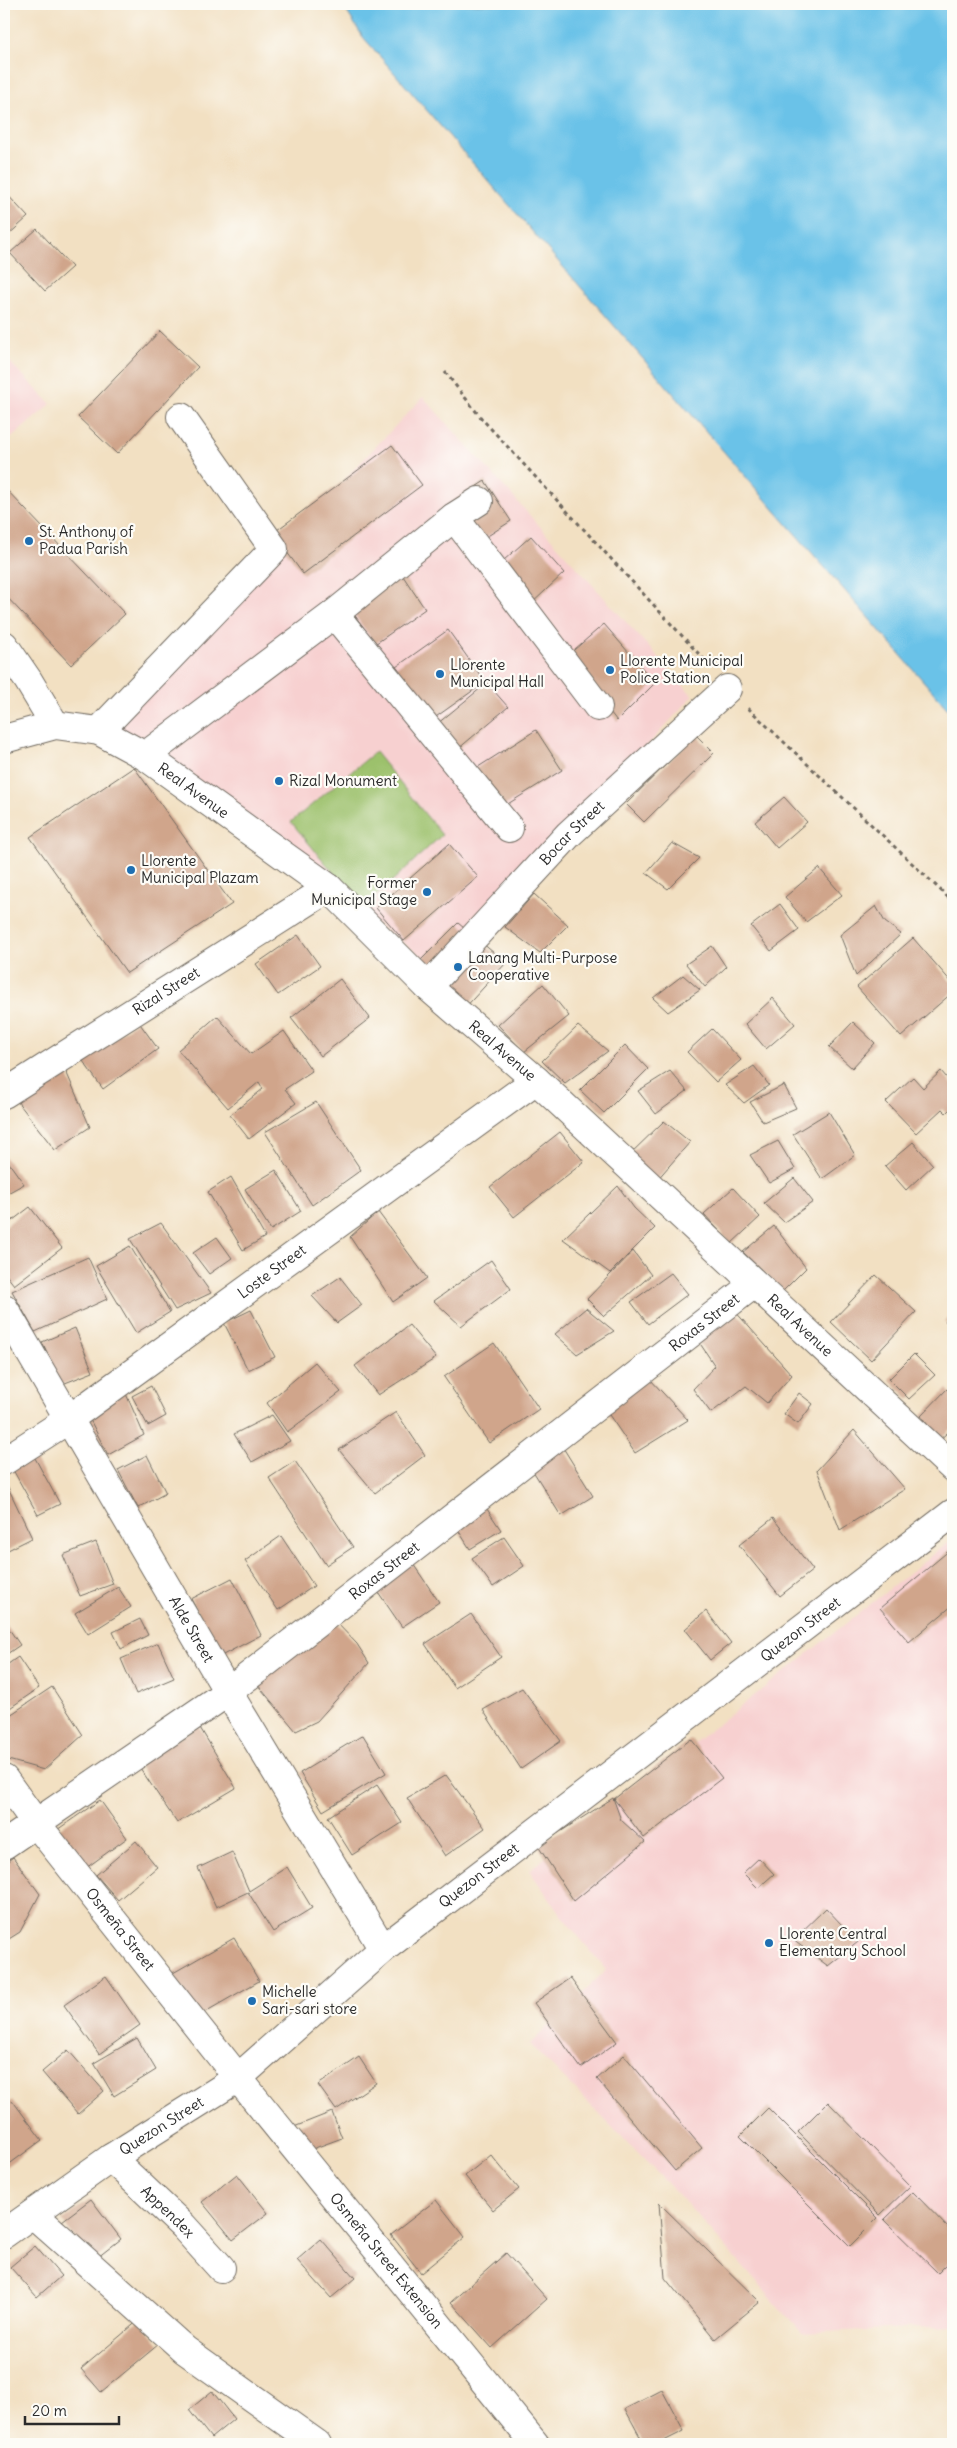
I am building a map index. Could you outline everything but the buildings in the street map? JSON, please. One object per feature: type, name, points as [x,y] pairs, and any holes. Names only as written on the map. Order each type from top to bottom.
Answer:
[{"type":"street","points":[[99,731],[274,549],[181,417]]},
{"type":"street","points":[[144,756],[334,614],[454,517],[479,501]]},
{"type":"street","points":[[454,517],[598,707]]},
{"type":"street","points":[[334,614],[509,828]]},
{"type":"street","points":[[4,645],[56,725]]},
{"type":"street","name":"Bocar Street","points":[[428,987],[569,834],[727,689]]},
{"type":"street","name":"Real Avenue","points":[[4,739],[56,725],[99,731],[144,756],[329,888],[428,987],[536,1080],[953,1468]]},
{"type":"street","name":"Rizal Street","points":[[4,1094],[329,888]]},
{"type":"street","name":"Loste Street","points":[[4,1461],[69,1419],[536,1080]]},
{"type":"street","name":"Roxas Street","points":[[4,1845],[35,1822],[228,1692],[754,1284]]},
{"type":"street","name":"Alde Street","points":[[4,1308],[228,1692],[383,1950]]},
{"type":"street","name":"Quezon Street","points":[[4,2234],[111,2158],[238,2078],[383,1950],[953,1513]]},
{"type":"street","name":"Osmeña Street","points":[[4,1778],[35,1822],[238,2078]]},
{"type":"street","name":"Osmeña Street Extension","points":[[238,2078],[535,2444]]},
{"type":"street","name":"Appendex","points":[[111,2158],[183,2226],[221,2268]]},
{"type":"street","points":[[33,2214],[186,2350],[317,2444]]},
{"type":"path","points":[[445,372],[482,419],[701,655],[727,689],[953,902]]},
{"type":"shaded area","points":[[4,356],[51,404],[4,444]]},
{"type":"shaded area","points":[[423,397],[693,696],[473,934],[437,967],[106,729]]},
{"type":"shaded area","name":"Llorente Central Elementary School","points":[[953,1539],[953,2326],[802,2333],[677,2193],[530,2044],[606,1970],[561,1915],[529,1870],[665,1766]]},
{"type":"green space","points":[[375,752],[442,835],[363,908],[291,822]]},
{"type":"water","points":[[342,4],[953,4],[953,715],[363,37]]},
{"type":"place","name":"St. Anthony of Padua Parish","points":[[29,541]]},
{"type":"place","name":"Llorente Municipal Police Station","points":[[610,670]]},
{"type":"place","name":"Llorente Municipal Hall","points":[[440,674]]},
{"type":"place","name":"Rizal Monument","points":[[279,781]]},
{"type":"place","name":"Llorente Municipal Plazam","points":[[131,870]]},
{"type":"place","name":"Former Municipal Stage","points":[[427,892]]},
{"type":"place","name":"Lanang Multi-Purpose Cooperative","points":[[458,967]]},
{"type":"place","name":"Llorente Central Elementary School","points":[[769,1943]]},
{"type":"place","name":"Michelle Sari-sari store","points":[[252,2001]]}]
